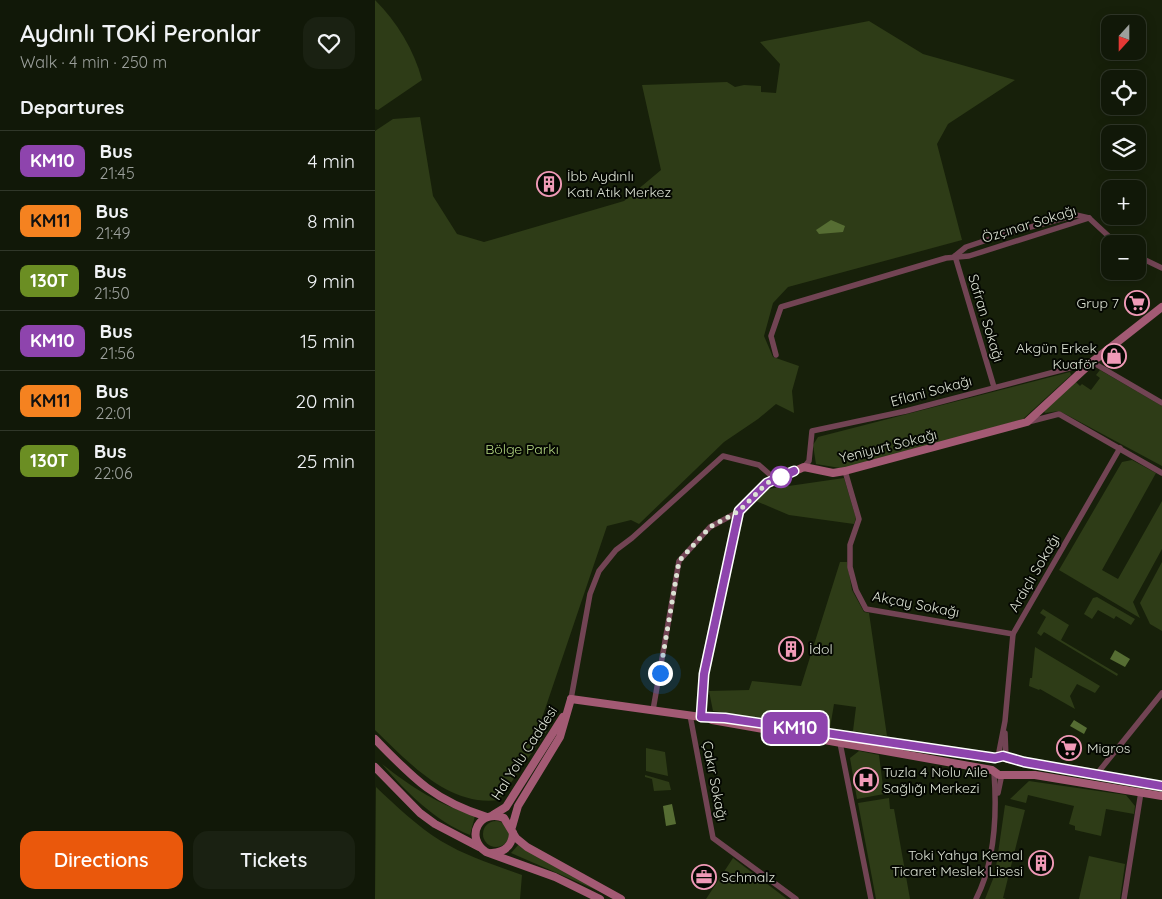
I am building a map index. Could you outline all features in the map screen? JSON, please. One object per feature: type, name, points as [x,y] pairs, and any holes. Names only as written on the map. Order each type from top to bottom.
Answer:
[{"type":"street","name":"Özçınar Sokağı","points":[[955,256],[966,248],[1008,233],[1076,214],[1089,218]]},
{"type":"street","points":[[1089,218],[1107,235]]},
{"type":"street","name":"Özçınar Sokağı","points":[[777,354],[771,336],[781,306],[955,256],[969,256],[1089,218]]},
{"type":"street","name":"Safran Sokağı","points":[[955,256],[994,387]]},
{"type":"street","points":[[1146,260],[1162,268]]},
{"type":"street","name":"Yeniyurt Sokağı","points":[[804,467],[833,473],[845,471],[1027,422],[1092,362],[1162,307]]},
{"type":"street","points":[[1092,362],[1162,403]]},
{"type":"street","name":"Eflani Sokağı","points":[[804,467],[809,461],[813,431],[906,411],[1092,362]]},
{"type":"street","points":[[1027,422],[1059,414],[1162,473]]},
{"type":"street","name":"Ardıçlı Sokağı","points":[[1002,758],[1013,634],[1120,448]]},
{"type":"street","points":[[571,699],[590,594],[599,571],[616,550],[723,456],[759,465],[775,479]]},
{"type":"street","points":[[653,710],[679,561],[710,527],[739,511],[756,493],[775,479],[804,467]]},
{"type":"street","name":"Akçay Sokağı","points":[[845,471],[859,519],[850,545],[850,567],[856,590],[866,610],[1013,634]]},
{"type":"street","points":[[701,717],[704,674],[739,511]]},
{"type":"street","points":[[1095,775],[1162,693]]},
{"type":"street","name":"Hal Yolu Caddesi","points":[[571,699],[690,715],[724,724],[840,743],[1004,774]]},
{"type":"street","name":"Hal Yolu Caddesi","points":[[375,739],[425,787],[443,799],[490,816],[506,807],[554,734],[571,699]]},
{"type":"street","name":"Hal Yolu Caddesi","points":[[512,830],[518,806],[560,737],[571,699]]},
{"type":"street","name":"Çakır Sokağı","points":[[690,715],[713,838],[796,899]]},
{"type":"street","name":"Hal Yolu Caddesi","points":[[701,717],[725,718],[1002,758],[1162,786]]},
{"type":"street","points":[[840,743],[871,899]]},
{"type":"street","points":[[977,899],[987,871],[996,800],[1004,774],[1010,767],[1002,758],[992,762],[996,800]]},
{"type":"street","points":[[375,767],[435,824],[481,848],[555,877],[600,899]]},
{"type":"street","points":[[1004,774],[1035,774],[1162,796]]},
{"type":"street","points":[[1124,899],[1141,792]]},
{"type":"street","points":[[481,848],[475,837],[475,831],[481,820],[490,816],[504,818],[521,843],[541,856],[621,899]]},
{"type":"street","points":[[493,853],[499,853],[509,846],[512,830]]},
{"type":"green space","points":[[375,0],[404,37],[422,80],[378,110],[375,109]]},
{"type":"green space","name":"Bölge Parkı","points":[[869,21],[923,54],[1015,80],[948,124],[937,144],[962,240],[788,287],[773,303],[764,336],[773,357],[799,366],[792,391],[794,413],[776,404],[724,442],[639,524],[631,520],[607,526],[542,718],[547,724],[547,731],[499,800],[463,797],[446,789],[416,768],[375,730],[375,131],[393,119],[420,117],[433,196],[457,234],[484,242],[624,201],[661,170],[642,85],[727,82],[735,87],[744,85],[761,86],[761,92],[776,93],[780,64],[760,42]]},
{"type":"green space","points":[[1100,370],[1162,406],[1162,466],[1059,411],[1045,413],[1044,411],[1075,381],[1080,386],[1082,384],[1091,390],[1100,378],[1096,375]]},
{"type":"green space","points":[[1070,372],[1071,375],[1023,419],[857,466],[840,468],[816,464],[813,445],[818,437]]},
{"type":"green space","points":[[1132,460],[1156,473],[1102,570],[1118,579],[1162,501],[1162,549],[1133,602],[1140,618],[1059,570],[1122,462]]},
{"type":"green space","points":[[844,478],[856,518],[854,524],[789,515],[756,501],[768,489]]},
{"type":"green space","points":[[840,562],[847,562],[852,590],[864,612],[869,613],[887,736],[853,731],[856,707],[834,704],[830,728],[713,711],[709,691],[749,690],[752,681],[801,686]]},
{"type":"green space","points":[[1162,562],[1162,631],[1150,624],[1140,603]]},
{"type":"green space","points":[[1097,597],[1135,619],[1131,625],[1116,616],[1114,619],[1098,610],[1092,619],[1084,614],[1093,598]]},
{"type":"green space","points":[[1043,609],[1069,625],[1061,640],[1118,674],[1117,676],[1044,632],[1041,636],[1037,633],[1046,617],[1040,613]]},
{"type":"green space","points":[[1035,647],[1100,686],[1095,693],[1077,684],[1070,696],[1075,709],[1040,689],[1029,686],[1030,678],[1032,678]]},
{"type":"green space","points":[[646,748],[665,752],[668,776],[646,771]]},
{"type":"green space","points":[[859,751],[879,755],[884,794],[857,799],[850,758]]},
{"type":"green space","points":[[382,764],[426,794],[449,806],[475,816],[470,835],[433,814],[401,785]]},
{"type":"green space","points":[[645,775],[669,782],[671,790],[654,791],[652,779],[645,777]]},
{"type":"green space","points":[[1029,781],[1126,795],[1135,806],[1134,814],[1106,809],[1101,836],[1075,830],[1075,826],[1069,824],[1074,806],[1028,795],[1026,803],[1010,799]]},
{"type":"green space","points":[[376,787],[415,822],[441,841],[470,856],[522,875],[520,899],[375,899]]},
{"type":"green space","points":[[889,798],[890,809],[894,809],[910,899],[876,899],[858,803]]},
{"type":"green space","points":[[1005,805],[1025,810],[1003,898],[1006,899],[985,899],[995,874]]},
{"type":"green space","points":[[496,821],[505,825],[509,834],[505,843],[496,847],[487,843],[483,834],[487,825]]},
{"type":"green space","points":[[520,843],[603,893],[511,853]]},
{"type":"green space","points":[[1089,856],[1125,864],[1120,899],[1079,899]]},
{"type":"green space","points":[[733,858],[787,899],[706,899]]},
{"type":"shaded area","points":[[831,220],[845,226],[843,232],[819,234],[816,230]]},
{"type":"shaded area","points":[[1115,650],[1130,659],[1125,667],[1110,659]]},
{"type":"shaded area","points":[[1074,720],[1087,728],[1084,734],[1070,726]]},
{"type":"shaded area","points":[[672,804],[676,824],[666,826],[663,806]]},
{"type":"bus line","name":"KM10","points":[[794,471],[767,483],[739,511],[704,674],[701,717],[725,718],[995,758],[1003,756],[1007,759],[1162,786]]},
{"type":"place","name":"İbb Aydınlı Katı Atık Merkez","points":[[549,184]]},
{"type":"place","name":"Grup 7","points":[[1137,303]]},
{"type":"place","name":"Akgün Erkek Kuaför","points":[[1114,356]]},
{"type":"place","name":"İdol","points":[[791,649]]},
{"type":"place","name":"Migros","points":[[1069,748]]},
{"type":"place","name":"Tuzla 4 Nolu Aile Sağlığı Merkezi","points":[[866,780]]},
{"type":"place","name":"Toki Yahya Kemal Ticaret Meslek Lisesi","points":[[1041,863]]},
{"type":"place","name":"Schmalz","points":[[704,877]]},
{"type":"route","points":[[660,673],[679,561],[710,527],[739,511],[767,483],[785,475],[781,477]]}]
